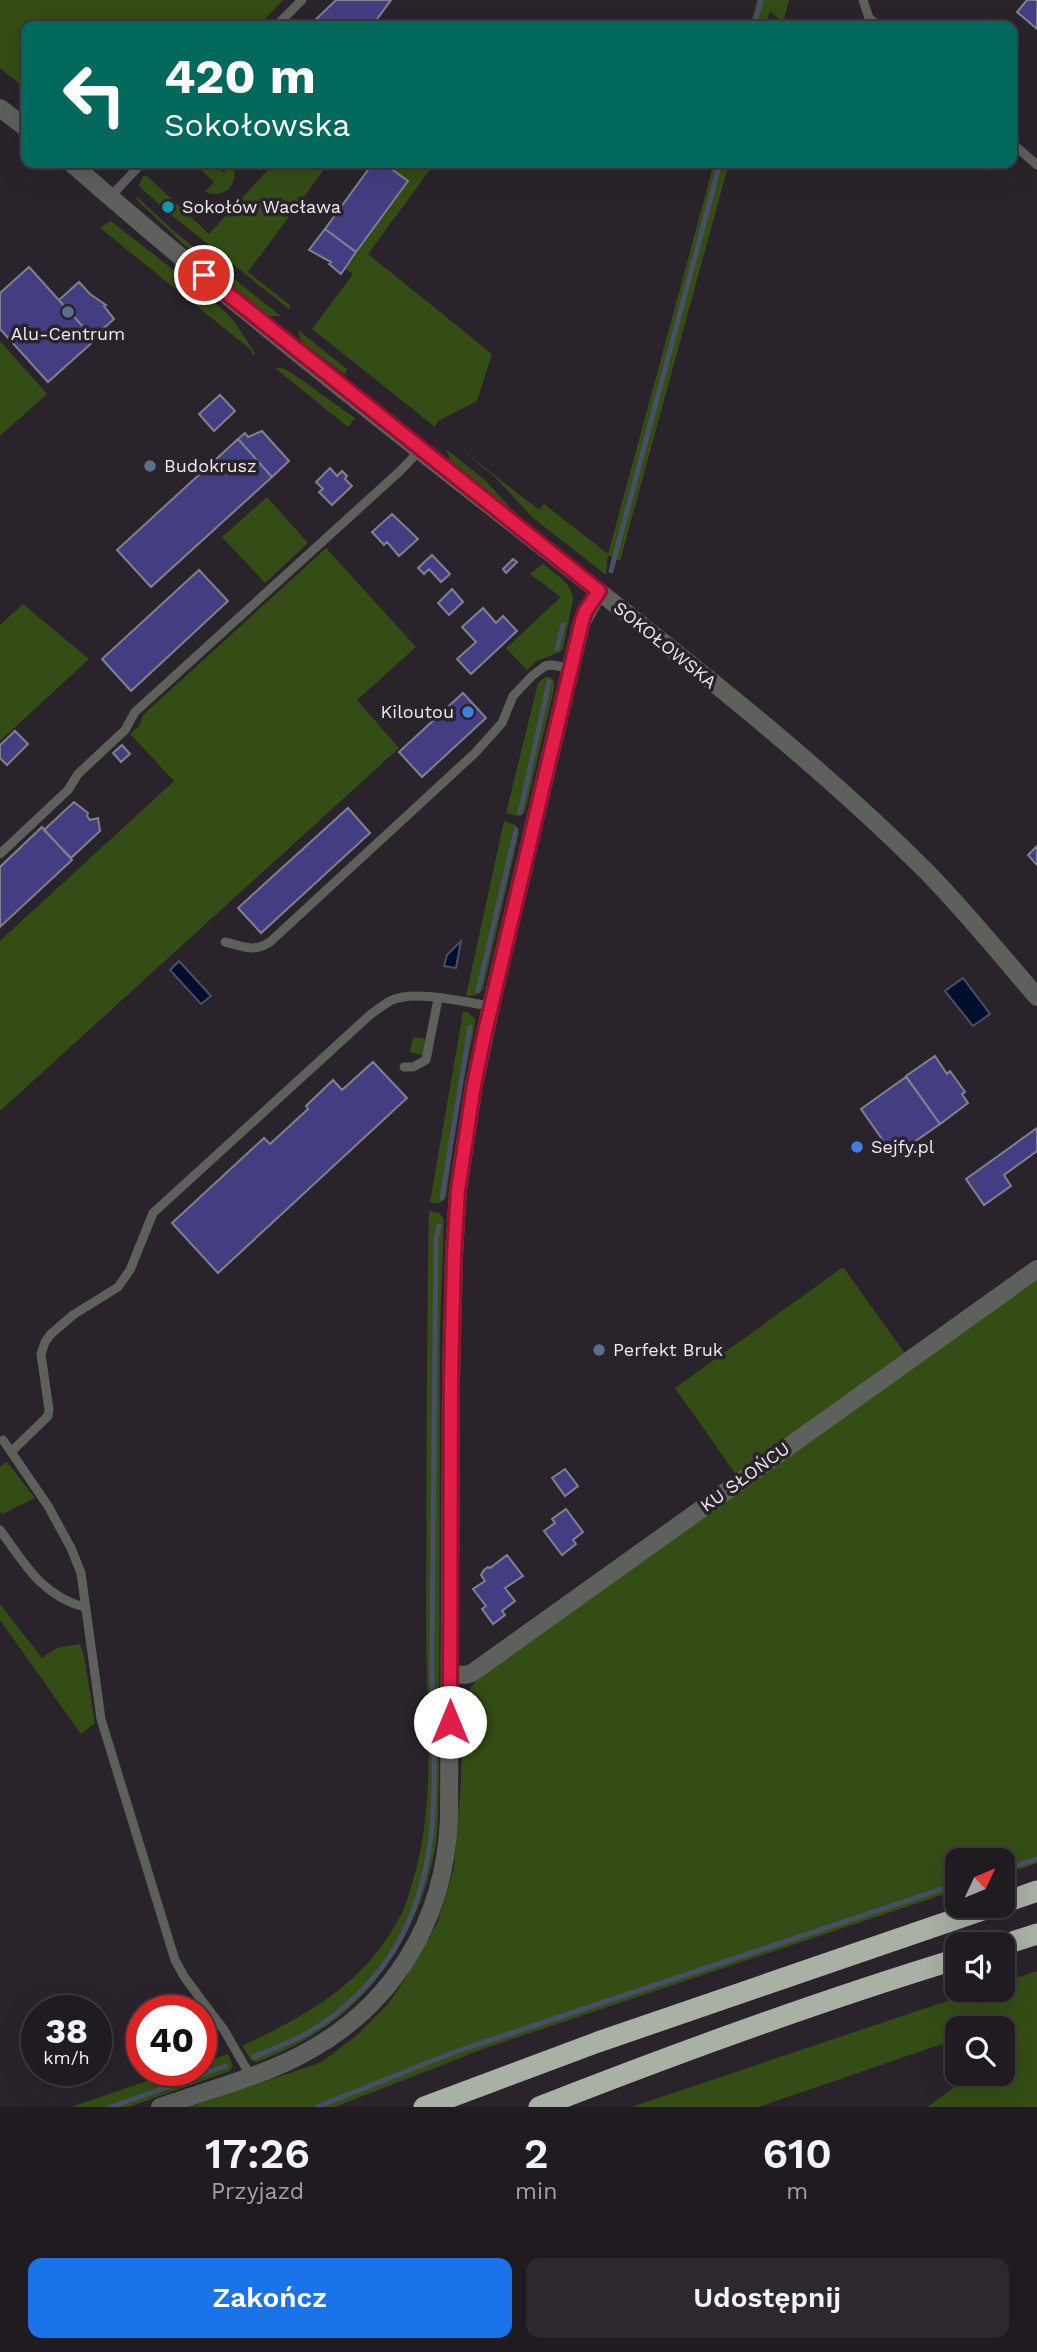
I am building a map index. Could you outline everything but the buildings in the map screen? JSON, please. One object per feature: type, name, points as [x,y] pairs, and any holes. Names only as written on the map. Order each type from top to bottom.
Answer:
[{"type":"highway","points":[[1015,1899],[1037,1891]]},
{"type":"highway","points":[[424,2107],[598,2042],[959,1918]]},
{"type":"highway","points":[[1015,1941],[1037,1934]]},
{"type":"highway","points":[[539,2107],[945,1963]]},
{"type":"street","points":[[0,108],[21,124]]},
{"type":"street","name":"SOKOŁOWSKA","points":[[77,168],[215,284],[735,701],[847,796],[956,903],[1037,998]]},
{"type":"street","points":[[160,2107],[299,2056],[353,2021],[397,1974],[426,1926],[440,1884],[448,1842],[451,1380],[455,1221],[465,1135],[491,1006],[570,668],[585,612],[599,591]]},
{"type":"street","name":"KU SŁOŃCU","points":[[450,1674],[472,1673],[1037,1269]]},
{"type":"lane","points":[[281,21],[302,0]]},
{"type":"lane","points":[[863,0],[869,18],[873,21]]},
{"type":"lane","points":[[1017,147],[1037,165]]},
{"type":"lane","points":[[111,196],[137,168]]},
{"type":"lane","points":[[0,854],[68,790],[78,774],[125,730],[135,712],[420,450]]},
{"type":"lane","points":[[225,942],[252,950],[270,943],[475,753],[502,723],[513,696],[532,676],[545,666],[570,668]]},
{"type":"lane","points":[[11,1452],[48,1416],[48,1399],[41,1363],[45,1342],[73,1315],[118,1287],[130,1269],[153,1213],[371,1014],[390,1001],[404,997],[491,1006]]},
{"type":"lane","points":[[404,1067],[413,1068],[426,1060],[438,999]]},
{"type":"lane","points":[[3,1440],[48,1506],[81,1573],[101,1719],[175,1960],[185,1979],[224,2030],[250,2075]]},
{"type":"lane","points":[[0,1530],[32,1574],[52,1594],[84,1607]]},
{"type":"green space","points":[[0,0],[283,0],[263,21],[21,21],[21,85],[0,68]]},
{"type":"green space","points":[[757,0],[789,0],[783,21],[770,11],[767,21],[751,21]]},
{"type":"green space","points":[[199,168],[218,168],[224,173],[228,168],[234,168],[229,188],[219,193],[205,192],[214,182]]},
{"type":"green space","points":[[269,168],[325,168],[248,272],[290,305],[290,310],[169,213],[174,207],[167,201],[161,206],[139,186],[143,176],[147,176],[209,234]]},
{"type":"green space","points":[[390,168],[431,168],[368,254],[492,354],[477,401],[438,421],[435,427],[312,329],[353,274],[346,269],[409,181]]},
{"type":"green space","points":[[713,168],[728,168],[620,561],[608,555],[606,575],[532,517],[496,478],[451,441],[539,510],[544,504],[608,554]]},
{"type":"green space","points":[[136,196],[176,233],[281,316],[269,316],[199,259],[138,201]]},
{"type":"green space","points":[[111,221],[218,305],[234,321],[255,353],[253,355],[250,349],[100,228]]},
{"type":"green space","points":[[298,330],[347,369],[345,375],[301,341]]},
{"type":"green space","points":[[0,341],[47,394],[0,436]]},
{"type":"green space","points":[[275,368],[289,371],[355,418],[348,427]]},
{"type":"green space","points":[[446,449],[485,480],[519,517],[450,460]]},
{"type":"green space","points":[[267,497],[308,543],[265,583],[222,537]]},
{"type":"green space","points":[[326,548],[416,647],[357,700],[399,748],[0,1111],[0,941],[174,781],[130,734],[139,726],[143,715]]},
{"type":"green space","points":[[543,564],[567,584],[573,600],[563,649],[537,661],[527,670],[506,648],[561,597],[530,574]]},
{"type":"green space","points":[[23,604],[89,659],[0,741],[0,625]]},
{"type":"green space","points":[[545,677],[554,681],[554,689],[525,812],[518,816],[506,813],[538,683]]},
{"type":"green space","points":[[504,821],[516,825],[519,833],[483,990],[476,995],[466,996]]},
{"type":"green space","points":[[463,1012],[468,1012],[475,1019],[475,1025],[459,1103],[446,1198],[435,1203],[430,1202]]},
{"type":"green space","points":[[413,1037],[426,1039],[423,1055],[410,1052]]},
{"type":"green space","points":[[429,1211],[439,1213],[444,1219],[440,1332],[439,1784],[435,1849],[419,1906],[391,1959],[374,1982],[354,2004],[331,2023],[288,2048],[257,2062],[252,2061],[242,2046],[291,2021],[334,1994],[371,1959],[404,1908],[422,1842],[429,1750],[426,1625]]},
{"type":"green space","points":[[843,1267],[906,1355],[737,1476],[675,1388]]},
{"type":"green space","points":[[1037,1274],[1037,1863],[1015,1871],[1015,1848],[945,1848],[945,1894],[488,2047],[335,2107],[189,2107],[322,2062],[357,2035],[388,2004],[403,1982],[437,1924],[454,1867],[461,1780],[463,1698],[481,1675]]},
{"type":"green space","points":[[7,1462],[35,1498],[2,1514],[0,1466]]},
{"type":"green space","points":[[0,1604],[42,1658],[57,1648],[80,1644],[95,1723],[81,1734],[0,1620]]},
{"type":"green space","points":[[1037,1971],[1037,2107],[927,2107],[956,2086],[1015,2086],[1015,2016],[945,2016],[945,2043],[758,2107],[631,2107],[945,2002],[1015,2002],[1015,1978]]},
{"type":"green space","points":[[228,2054],[233,2066],[230,2071],[217,2076],[217,2058]]},
{"type":"green space","points":[[132,2086],[188,2086],[129,2107],[71,2107]]},
{"type":"water","points":[[461,941],[456,968],[444,966],[447,955]]},
{"type":"water","points":[[179,961],[211,996],[201,1004],[170,970]]},
{"type":"water","points":[[963,978],[990,1014],[973,1026],[945,991]]},
{"type":"waterway","points":[[755,21],[761,0]]},
{"type":"waterway","points":[[611,571],[719,168]]},
{"type":"waterway","points":[[557,649],[563,625]]},
{"type":"waterway","points":[[520,813],[549,682]]},
{"type":"waterway","points":[[478,991],[516,830]]},
{"type":"waterway","points":[[442,1198],[470,1027]]},
{"type":"waterway","points":[[254,2057],[293,2041],[315,2028],[347,2005],[362,1990],[388,1959],[407,1925],[420,1892],[428,1858],[434,1789],[432,1597],[436,1240],[439,1226]]},
{"type":"waterway","points":[[1015,1866],[1037,1859]]},
{"type":"waterway","points":[[317,2107],[452,2053],[945,1888]]},
{"type":"waterway","points":[[111,2107],[226,2066]]},
{"type":"place","name":"Sokołów Wacława","points":[[168,207]]},
{"type":"place","name":"Alu-Centrum","points":[[68,312]]},
{"type":"place","name":"Budokrusz","points":[[150,466]]},
{"type":"place","name":"Kiloutou","points":[[468,712]]},
{"type":"place","name":"Sejfy.pl","points":[[857,1147]]},
{"type":"place","name":"Perfekt Bruk","points":[[599,1350]]},
{"type":"route","points":[[204,275],[599,591],[582,621],[491,1006],[465,1135],[455,1221],[452,1307],[450,1722]]}]
